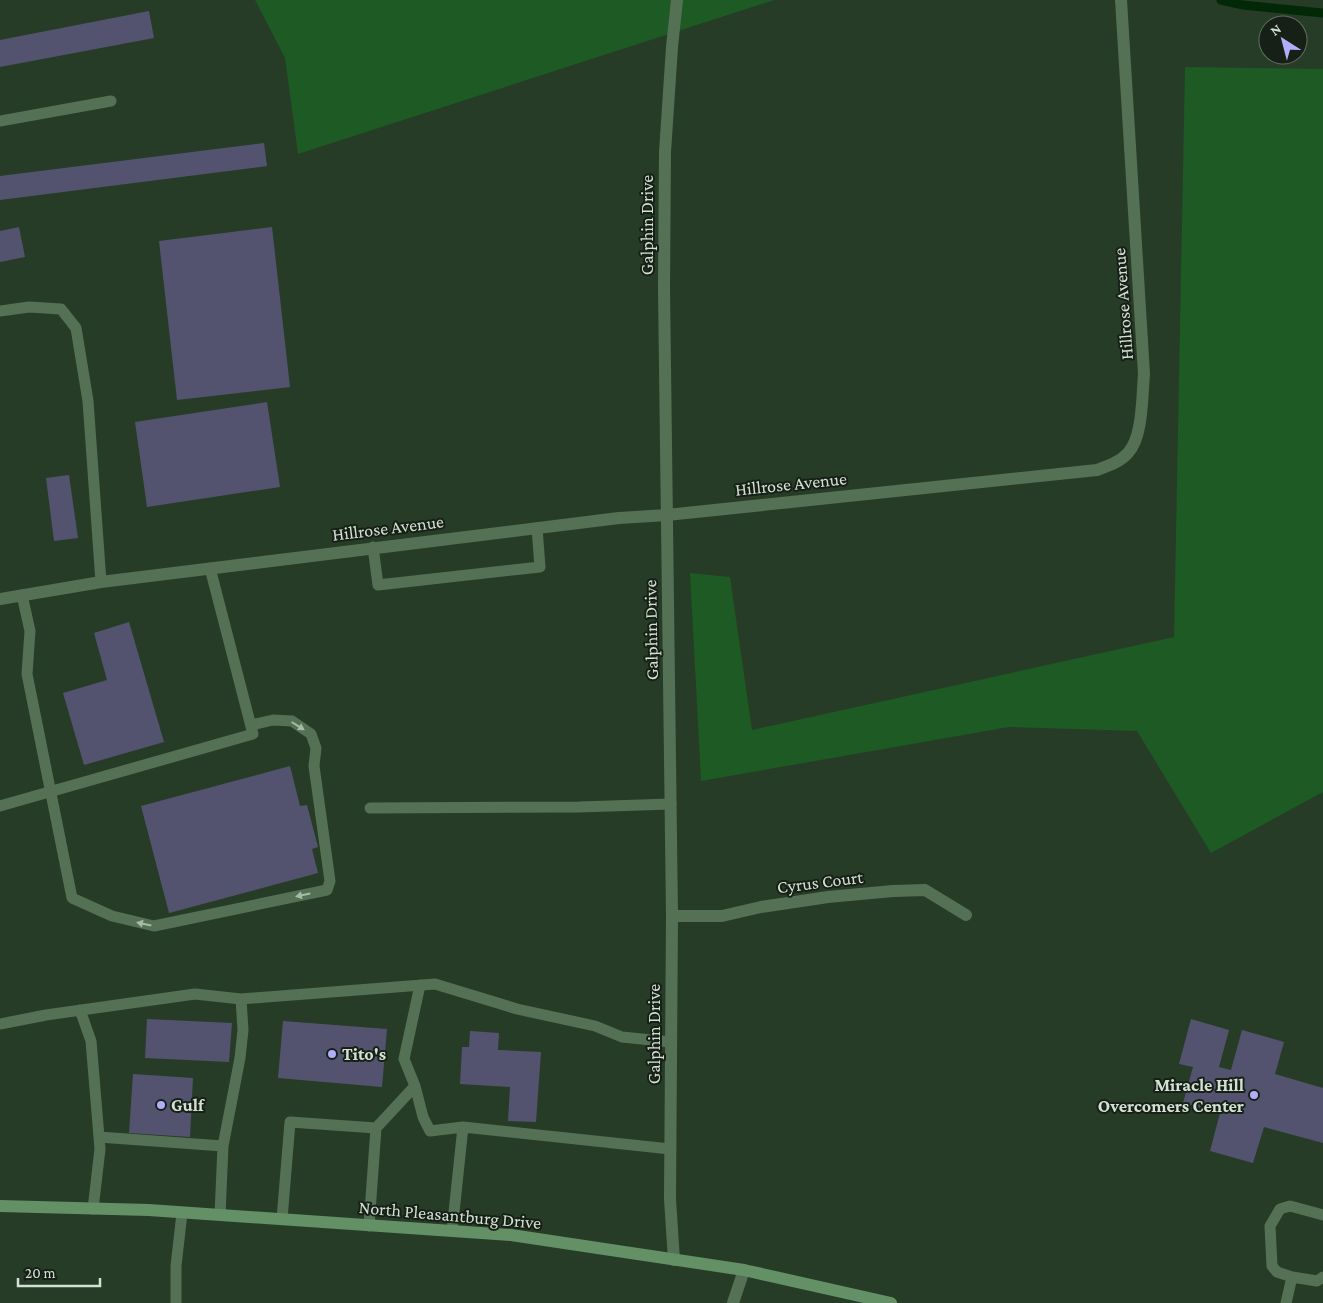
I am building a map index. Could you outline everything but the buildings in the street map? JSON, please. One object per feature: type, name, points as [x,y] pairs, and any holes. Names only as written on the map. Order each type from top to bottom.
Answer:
[{"type":"main road","name":"North Pleasantburg Drive","points":[[0,1206],[220,1215],[511,1235],[744,1270],[891,1303]]},
{"type":"street","name":"Galphin Drive","points":[[674,1260],[670,1199],[672,916],[664,288],[665,152],[677,0]]},
{"type":"street","name":"Hillrose Avenue","points":[[0,598],[101,582],[619,518],[667,515],[1097,470],[1119,460],[1128,454],[1138,434],[1144,374],[1121,0]]},
{"type":"street","name":"Cyrus Court","points":[[672,916],[722,916],[761,907],[828,897],[925,890],[966,915]]},
{"type":"street","points":[[733,1303],[744,1270]]},
{"type":"lane","points":[[0,121],[111,101]]},
{"type":"lane","points":[[0,311],[29,306],[62,309],[76,328],[88,401],[101,582]]},
{"type":"lane","points":[[373,547],[378,585],[540,568],[538,528]]},
{"type":"lane","points":[[0,806],[253,734],[210,568]]},
{"type":"lane","points":[[22,595],[30,631],[27,674],[72,898],[112,916],[154,926],[326,890],[330,881],[314,766],[316,748],[311,734],[292,722],[273,720],[251,725]]},
{"type":"lane","points":[[370,808],[579,807],[671,804]]},
{"type":"lane","points":[[0,1024],[80,1010],[195,994],[241,999],[435,984],[517,1009],[595,1026],[622,1036],[671,1042]]},
{"type":"lane","points":[[420,985],[404,1059],[415,1086],[423,1117],[430,1131],[463,1127],[670,1149]]},
{"type":"lane","points":[[220,1215],[223,1146],[240,1058],[243,1030],[241,999]]},
{"type":"lane","points":[[80,1010],[90,1041],[100,1149],[93,1209]]},
{"type":"lane","points":[[369,1226],[376,1128],[415,1086]]},
{"type":"lane","points":[[282,1219],[290,1122],[376,1128]]},
{"type":"lane","points":[[452,1231],[463,1127]]},
{"type":"lane","points":[[99,1138],[223,1146]]},
{"type":"lane","points":[[1323,1215],[1290,1206],[1280,1209],[1270,1226],[1272,1266],[1276,1272],[1317,1281],[1323,1277]]},
{"type":"lane","points":[[176,1303],[176,1266],[182,1213]]},
{"type":"lane","points":[[1286,1303],[1292,1277]]},
{"type":"green space","points":[[255,0],[774,0],[298,154],[285,58]]},
{"type":"green space","points":[[1185,67],[1323,69],[1323,792],[1211,853],[1137,731],[1009,727],[701,781],[690,573],[730,577],[752,730],[1174,637]]},
{"type":"waterway","points":[[1221,0],[1243,5],[1323,13]]},
{"type":"place","name":"Tito's","points":[[332,1054]]},
{"type":"place","name":"Miracle Hill Overcomers Center","points":[[1254,1095]]},
{"type":"place","name":"Gulf","points":[[161,1105]]}]
